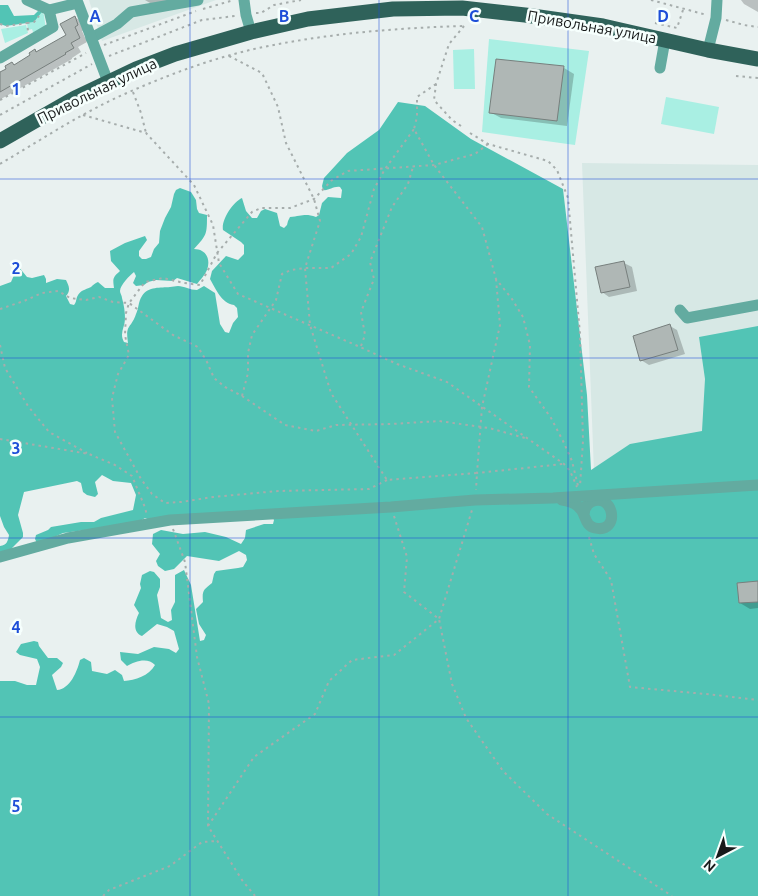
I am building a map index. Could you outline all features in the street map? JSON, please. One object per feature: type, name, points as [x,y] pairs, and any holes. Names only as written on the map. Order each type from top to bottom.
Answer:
[{"type":"main road","name":"Привольная улица","points":[[0,141],[75,98],[136,69],[175,54],[251,32],[308,19],[432,4],[603,26],[758,60]]},
{"type":"street","points":[[27,0],[46,6],[78,3],[108,82]]},
{"type":"street","points":[[130,0],[131,12]]},
{"type":"street","points":[[95,49],[116,24],[131,12],[198,0]]},
{"type":"street","points":[[244,0],[251,32]]},
{"type":"street","points":[[708,50],[716,18],[717,0]]},
{"type":"street","points":[[0,58],[53,27],[46,6]]},
{"type":"street","points":[[660,68],[665,40]]},
{"type":"street","points":[[680,310],[687,318],[758,305]]},
{"type":"street","points":[[0,557],[68,538],[170,520],[475,500],[615,495],[758,485]]},
{"type":"street","points":[[553,498],[567,500],[575,504],[581,509],[590,526],[604,528],[612,520],[612,504],[615,495]]},
{"type":"street","points":[[584,515],[587,505],[596,500],[602,501],[612,511]]},
{"type":"path","points":[[0,100],[95,49],[199,10],[234,0]]},
{"type":"path","points":[[254,14],[261,13],[274,6],[302,0]]},
{"type":"path","points":[[652,0],[716,18],[758,27]]},
{"type":"path","points":[[0,24],[6,26],[34,22],[46,6]]},
{"type":"path","points":[[655,22],[678,28],[684,8]]},
{"type":"path","points":[[0,115],[95,49],[202,20],[238,16]]},
{"type":"path","points":[[27,23],[31,40]]},
{"type":"path","points":[[0,164],[83,115],[181,71],[255,49],[324,36],[394,29],[464,26],[449,44],[436,84],[434,100],[452,120],[461,126]]},
{"type":"path","points":[[229,56],[262,73],[278,107],[286,143],[314,199],[320,221],[305,268],[310,325],[331,394],[387,480]]},
{"type":"path","points":[[736,76],[758,78]]},
{"type":"path","points":[[242,396],[248,373],[248,353],[252,335],[276,300],[282,274],[291,270],[305,268],[331,268],[351,254],[361,237],[374,190],[385,169],[414,129],[418,97],[436,84]]},
{"type":"path","points":[[133,91],[146,133],[194,185],[213,225],[219,263],[238,294],[397,364],[447,382],[564,464],[570,471],[580,496]]},
{"type":"path","points":[[83,115],[146,133]]},
{"type":"path","points":[[414,129],[434,165],[482,226],[496,279],[500,326],[482,407],[475,500],[440,619],[452,684],[466,718],[503,771],[547,814],[672,896]]},
{"type":"path","points":[[470,132],[488,144],[548,161],[557,170],[568,198],[580,334],[583,441],[580,496]]},
{"type":"path","points":[[488,144],[475,154],[434,165],[348,171],[332,180],[314,199],[290,208],[261,208],[252,212],[218,253],[200,285],[163,278],[145,282],[129,303],[126,313],[125,335],[129,355],[118,374],[112,398],[115,432],[141,479],[152,494],[165,503],[278,491],[369,489],[387,480],[564,464]]},
{"type":"path","points":[[360,347],[365,335],[361,312],[374,279],[370,262],[392,207],[408,184],[413,167]]},
{"type":"path","points":[[496,279],[512,298],[522,317],[530,345],[529,387],[551,418],[563,441],[574,469],[580,496]]},
{"type":"path","points":[[0,309],[42,293],[58,291],[70,298],[86,300],[99,297],[113,302],[129,303],[173,335],[198,347],[214,378],[285,425],[316,431],[336,425],[439,421],[489,428],[527,439]]},
{"type":"path","points":[[0,345],[5,368],[28,406],[50,432],[89,454],[115,465],[132,476],[144,505],[149,524]]},
{"type":"path","points":[[0,439],[89,454]]},
{"type":"path","points":[[391,507],[407,557],[404,592],[440,619]]},
{"type":"path","points":[[170,520],[185,562],[197,657],[209,704],[208,826],[242,880],[255,896]]},
{"type":"path","points":[[589,536],[594,554],[611,580],[630,687],[758,700]]},
{"type":"path","points":[[208,826],[254,758],[315,714],[329,681],[352,660],[394,655],[440,619]]},
{"type":"path","points":[[103,896],[109,890],[170,866],[202,842],[217,841]]},
{"type":"shaded area","points":[[89,0],[216,0],[102,41]]},
{"type":"shaded area","points":[[582,163],[758,165],[758,696],[594,472]]},
{"type":"green space","points":[[0,5],[8,5],[14,16],[34,15],[38,11],[42,12],[34,22],[6,26],[0,24]]},
{"type":"green space","points":[[42,12],[46,31],[34,35],[32,29],[28,30],[27,23],[34,22]]},
{"type":"green space","points":[[26,25],[28,33],[5,43],[1,29]]},
{"type":"green space","points":[[489,39],[589,51],[575,145],[482,132]]},
{"type":"green space","points":[[474,49],[475,89],[454,89],[453,50]]},
{"type":"green space","points":[[666,97],[719,107],[714,134],[661,124]]},
{"type":"green space","points":[[398,102],[425,106],[471,139],[563,189],[587,395],[591,470],[630,444],[702,431],[705,379],[699,337],[758,326],[758,896],[0,896],[0,681],[15,681],[27,685],[36,685],[40,667],[37,659],[20,655],[16,652],[21,644],[38,642],[48,658],[57,658],[63,663],[52,675],[57,690],[66,687],[75,675],[80,660],[84,658],[91,662],[92,671],[107,674],[115,670],[122,675],[124,681],[141,677],[155,665],[145,660],[127,666],[121,660],[120,652],[138,654],[154,647],[169,649],[176,653],[179,649],[174,631],[167,627],[157,624],[142,636],[137,632],[136,623],[139,613],[134,605],[141,588],[142,575],[150,571],[154,572],[160,579],[157,595],[161,618],[168,622],[172,620],[171,610],[175,602],[175,575],[184,570],[191,585],[200,641],[204,640],[206,635],[199,624],[196,609],[203,602],[204,591],[212,583],[216,571],[243,567],[247,560],[246,555],[239,551],[219,561],[187,556],[174,569],[165,571],[158,566],[156,561],[160,554],[152,544],[153,534],[161,530],[183,534],[205,532],[226,537],[241,544],[245,538],[246,530],[264,524],[273,524],[274,520],[272,516],[153,521],[145,518],[137,523],[63,533],[37,543],[36,535],[51,527],[81,522],[94,522],[101,518],[133,510],[136,495],[131,483],[113,481],[102,475],[95,482],[98,494],[95,497],[83,492],[81,483],[77,481],[24,492],[18,515],[23,537],[10,550],[0,553],[0,546],[7,542],[9,535],[0,516],[0,286],[11,282],[18,266],[27,277],[32,278],[44,275],[46,283],[57,279],[66,280],[69,292],[66,296],[70,304],[74,305],[77,297],[83,290],[97,282],[105,288],[114,288],[114,279],[120,271],[111,261],[110,251],[145,236],[147,240],[139,251],[139,256],[142,259],[151,257],[159,243],[160,231],[171,207],[174,194],[180,188],[191,192],[196,200],[199,213],[207,215],[205,234],[194,249],[202,251],[206,255],[208,259],[207,270],[197,284],[177,278],[173,281],[156,280],[136,286],[133,283],[136,276],[134,272],[120,289],[125,314],[122,333],[124,342],[128,343],[128,329],[137,312],[142,296],[155,288],[177,286],[197,290],[204,286],[215,293],[220,324],[225,332],[229,333],[238,317],[237,308],[222,299],[210,279],[212,271],[226,256],[238,260],[244,254],[244,245],[223,230],[224,221],[232,207],[242,198],[246,211],[252,218],[257,218],[261,211],[265,209],[277,213],[280,226],[284,228],[290,217],[306,215],[316,217],[319,215],[322,203],[328,197],[341,198],[342,190],[340,187],[323,190],[324,178],[347,153],[379,130]]},
{"type":"building","points":[[75,16],[78,25],[75,27],[80,38],[71,43],[74,48],[0,92],[0,72],[6,69],[5,66],[12,62],[14,65],[30,55],[29,53],[35,49],[36,52],[66,35],[60,24]]},
{"type":"building","points":[[496,59],[564,66],[557,121],[489,113]]},
{"type":"building","points":[[624,261],[630,287],[601,293],[595,267]]},
{"type":"building","points":[[670,324],[678,350],[640,361],[633,336]]},
{"type":"building","points":[[758,581],[758,602],[739,603],[737,583]]}]
